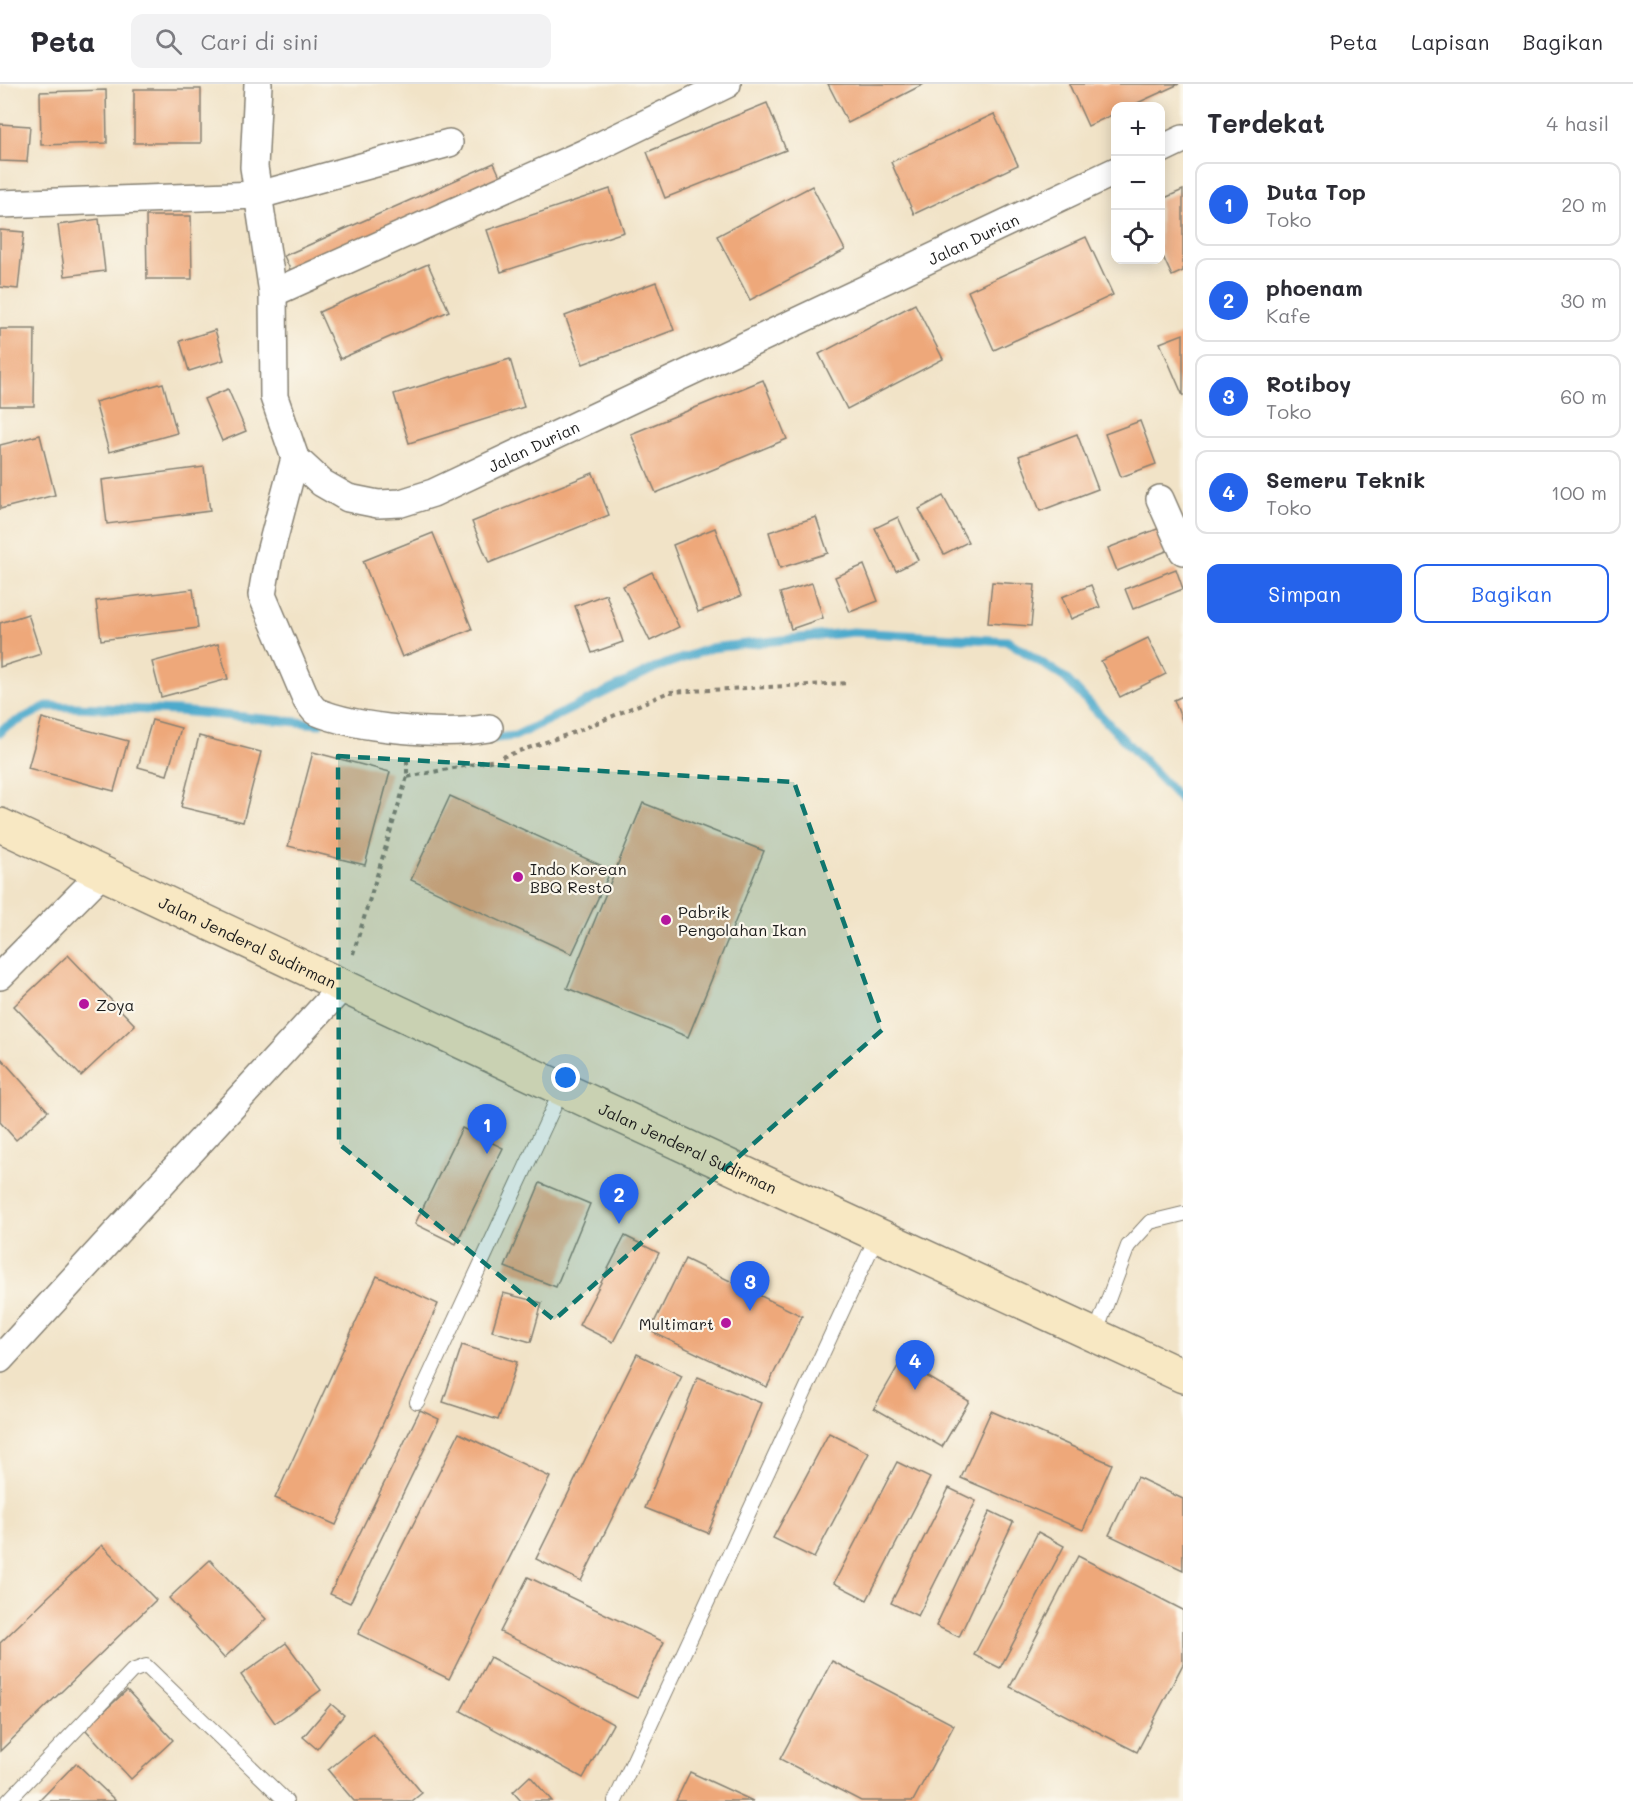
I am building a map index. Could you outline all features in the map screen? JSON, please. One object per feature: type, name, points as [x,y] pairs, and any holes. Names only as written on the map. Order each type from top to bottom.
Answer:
[{"type":"main road","name":"Jalan Jenderal Sudirman","points":[[0,825],[877,1236],[1183,1376]]},
{"type":"street","name":"Jalan Durian","points":[[258,84],[254,167],[273,293],[274,397],[295,458],[322,483],[348,498],[390,504],[433,493],[1111,173]]},
{"type":"street","points":[[273,293],[587,152],[727,84]]},
{"type":"street","points":[[1165,148],[1183,139]]},
{"type":"street","points":[[0,204],[259,195],[449,143]]},
{"type":"street","points":[[295,458],[268,560],[262,595],[307,700],[315,711],[361,723],[450,733],[489,728]]},
{"type":"street","points":[[1160,499],[1183,551]]},
{"type":"street","points":[[0,976],[102,874]]},
{"type":"street","points":[[0,1359],[343,986]]},
{"type":"lane","points":[[417,1402],[562,1089]]},
{"type":"lane","points":[[1095,1335],[1128,1246],[1150,1222],[1183,1214]]},
{"type":"lane","points":[[615,1801],[877,1236]]},
{"type":"lane","points":[[8,1801],[132,1671],[146,1666],[286,1801]]},
{"type":"path","points":[[407,777],[488,762],[578,731],[669,692],[848,683]]},
{"type":"path","points":[[343,986],[407,777],[407,757]]},
{"type":"highlighted area","points":[[338,756],[794,782],[882,1030],[554,1320],[339,1144]]},
{"type":"building","points":[[828,84],[924,84],[848,123]]},
{"type":"building","points":[[1069,84],[1179,84],[1140,102],[1111,102],[1111,115],[1088,126]]},
{"type":"building","points":[[134,89],[201,89],[201,143],[134,143]]},
{"type":"building","points":[[106,90],[107,143],[41,145],[40,92]]},
{"type":"building","points":[[767,103],[786,150],[665,198],[647,152]]},
{"type":"building","points":[[994,114],[1018,165],[914,214],[891,162]]},
{"type":"building","points":[[0,124],[30,126],[27,162],[0,161]]},
{"type":"building","points":[[494,163],[504,185],[294,278],[284,256]]},
{"type":"building","points":[[812,186],[845,250],[750,300],[717,236]]},
{"type":"building","points":[[610,189],[624,232],[501,272],[487,230]]},
{"type":"building","points":[[1183,190],[1183,271],[1172,276],[1165,261],[1165,198]]},
{"type":"building","points":[[146,216],[191,216],[192,279],[147,279]]},
{"type":"building","points":[[99,219],[105,271],[65,276],[58,225]]},
{"type":"building","points":[[0,230],[24,232],[18,289],[0,287]]},
{"type":"building","points":[[1086,237],[1113,295],[994,350],[968,291]]},
{"type":"building","points":[[428,264],[449,311],[340,359],[319,312]]},
{"type":"building","points":[[656,282],[674,330],[583,364],[565,316]]},
{"type":"building","points":[[915,304],[943,359],[847,409],[819,354]]},
{"type":"building","points":[[0,329],[35,329],[34,406],[0,406]]},
{"type":"building","points":[[215,330],[224,360],[189,371],[180,341]]},
{"type":"building","points":[[1183,334],[1183,396],[1160,343]]},
{"type":"building","points":[[510,359],[524,407],[409,443],[394,394]]},
{"type":"building","points":[[763,380],[787,439],[656,493],[631,434]]},
{"type":"building","points":[[163,383],[177,433],[109,452],[95,402]]},
{"type":"building","points":[[228,389],[246,431],[222,441],[204,399]]},
{"type":"building","points":[[1140,421],[1156,464],[1121,477],[1105,434]]},
{"type":"building","points":[[1077,434],[1098,489],[1040,511],[1019,456]]},
{"type":"building","points":[[40,435],[55,495],[0,509],[0,445]]},
{"type":"building","points":[[204,467],[210,511],[107,524],[102,480]]},
{"type":"building","points":[[593,473],[609,515],[489,563],[472,522]]},
{"type":"building","points":[[943,496],[968,542],[944,554],[919,509]]},
{"type":"building","points":[[816,517],[828,553],[780,568],[769,532]]},
{"type":"building","points":[[898,517],[918,560],[896,571],[875,528]]},
{"type":"building","points":[[715,528],[741,596],[698,612],[673,545]]},
{"type":"building","points":[[1160,528],[1169,550],[1117,571],[1108,548]]},
{"type":"building","points":[[433,533],[472,629],[402,657],[363,561]]},
{"type":"building","points":[[864,565],[878,601],[850,612],[835,577]]},
{"type":"building","points":[[1176,569],[1183,589],[1133,609],[1125,589]]},
{"type":"building","points":[[652,572],[679,627],[650,641],[623,586]]},
{"type":"building","points":[[992,582],[1035,585],[1031,626],[988,623]]},
{"type":"building","points":[[812,583],[823,618],[791,629],[780,593]]},
{"type":"building","points":[[1091,585],[1100,607],[1071,619],[1062,597]]},
{"type":"building","points":[[193,589],[198,628],[101,640],[96,601]]},
{"type":"building","points":[[606,594],[623,642],[592,653],[575,606]]},
{"type":"building","points":[[28,614],[41,654],[0,667],[0,623]]},
{"type":"building","points":[[1148,638],[1166,674],[1120,697],[1101,661]]},
{"type":"building","points":[[218,644],[228,679],[161,697],[152,662]]},
{"type":"building","points":[[1183,696],[1183,723],[1174,700]]},
{"type":"building","points":[[42,718],[128,741],[114,791],[28,768]]},
{"type":"building","points":[[152,720],[181,728],[167,775],[138,767]]},
{"type":"building","points":[[199,736],[261,752],[243,822],[181,807]]},
{"type":"building","points":[[313,752],[390,772],[365,865],[288,846]]},
{"type":"building","points":[[450,796],[611,870],[572,954],[411,880]]},
{"type":"building","name":"Pabrik Pengolahan Ikan","points":[[643,803],[764,851],[688,1037],[567,988]]},
{"type":"building","points":[[68,955],[135,1025],[81,1076],[14,1006]]},
{"type":"building","points":[[0,1057],[48,1111],[16,1140],[0,1122]]},
{"type":"building","points":[[462,1128],[503,1148],[456,1244],[415,1224]]},
{"type":"building","points":[[540,1183],[590,1204],[556,1287],[505,1267]]},
{"type":"building","points":[[625,1236],[659,1253],[613,1342],[579,1325]]},
{"type":"building","name":"Multimart","points":[[685,1259],[802,1316],[767,1387],[650,1331]]},
{"type":"building","points":[[377,1276],[438,1304],[336,1525],[275,1498]]},
{"type":"building","points":[[503,1293],[542,1303],[531,1342],[492,1331]]},
{"type":"building","points":[[462,1345],[517,1362],[498,1420],[443,1402]]},
{"type":"building","points":[[637,1354],[682,1376],[581,1581],[536,1559]]},
{"type":"building","points":[[901,1361],[969,1401],[942,1447],[874,1408]]},
{"type":"building","points":[[698,1377],[761,1403],[708,1533],[645,1508]]},
{"type":"building","points":[[420,1410],[439,1419],[350,1603],[330,1594]]},
{"type":"building","points":[[991,1411],[1112,1464],[1083,1530],[961,1478]]},
{"type":"building","points":[[459,1433],[550,1477],[449,1679],[358,1634]]},
{"type":"building","points":[[829,1433],[869,1453],[814,1558],[773,1538]]},
{"type":"building","points":[[897,1462],[930,1478],[867,1600],[834,1583]]},
{"type":"building","points":[[1137,1477],[1183,1499],[1183,1570],[1109,1535]]},
{"type":"building","points":[[949,1488],[976,1501],[918,1616],[891,1603]]},
{"type":"building","points":[[990,1511],[1013,1522],[959,1637],[936,1626]]},
{"type":"building","points":[[1038,1532],[1064,1546],[1000,1668],[974,1655]]},
{"type":"building","points":[[102,1545],[156,1600],[0,1751],[0,1643]]},
{"type":"building","points":[[1078,1556],[1183,1610],[1183,1664],[1137,1752],[1010,1687]]},
{"type":"building","points":[[210,1560],[266,1619],[224,1658],[169,1598]]},
{"type":"building","points":[[528,1577],[664,1642],[637,1698],[500,1632]]},
{"type":"building","points":[[286,1643],[321,1690],[275,1723],[241,1675]]},
{"type":"building","points":[[490,1657],[613,1724],[583,1778],[461,1711]]},
{"type":"building","points":[[832,1661],[954,1725],[913,1801],[861,1801],[780,1759]]},
{"type":"building","points":[[127,1690],[173,1740],[131,1779],[85,1729]]},
{"type":"building","points":[[331,1704],[344,1715],[317,1749],[303,1737]]},
{"type":"building","points":[[373,1734],[422,1793],[412,1801],[354,1801],[328,1770]]},
{"type":"building","points":[[76,1763],[116,1801],[39,1801]]},
{"type":"building","points":[[690,1772],[753,1801],[676,1801]]},
{"type":"building","points":[[530,1776],[552,1801],[521,1801],[513,1792]]},
{"type":"waterway","points":[[487,739],[515,736],[655,668],[711,648],[853,632],[1008,641],[1065,678],[1183,802]]},
{"type":"waterway","points":[[0,733],[4,728],[47,706],[178,711],[319,724]]},
{"type":"place","name":"Indo Korean BBQ Resto","points":[[518,877]]},
{"type":"place","name":"Pabrik Pengolahan Ikan","points":[[666,920]]},
{"type":"place","name":"Zoya","points":[[84,1004]]},
{"type":"place","name":"Duta Top","points":[[487,1154]]},
{"type":"place","name":"phoenam","points":[[619,1224]]},
{"type":"place","name":"Rotiboy","points":[[750,1311]]},
{"type":"place","name":"Multimart","points":[[726,1323]]},
{"type":"place","name":"Semeru Teknik","points":[[915,1390]]}]
